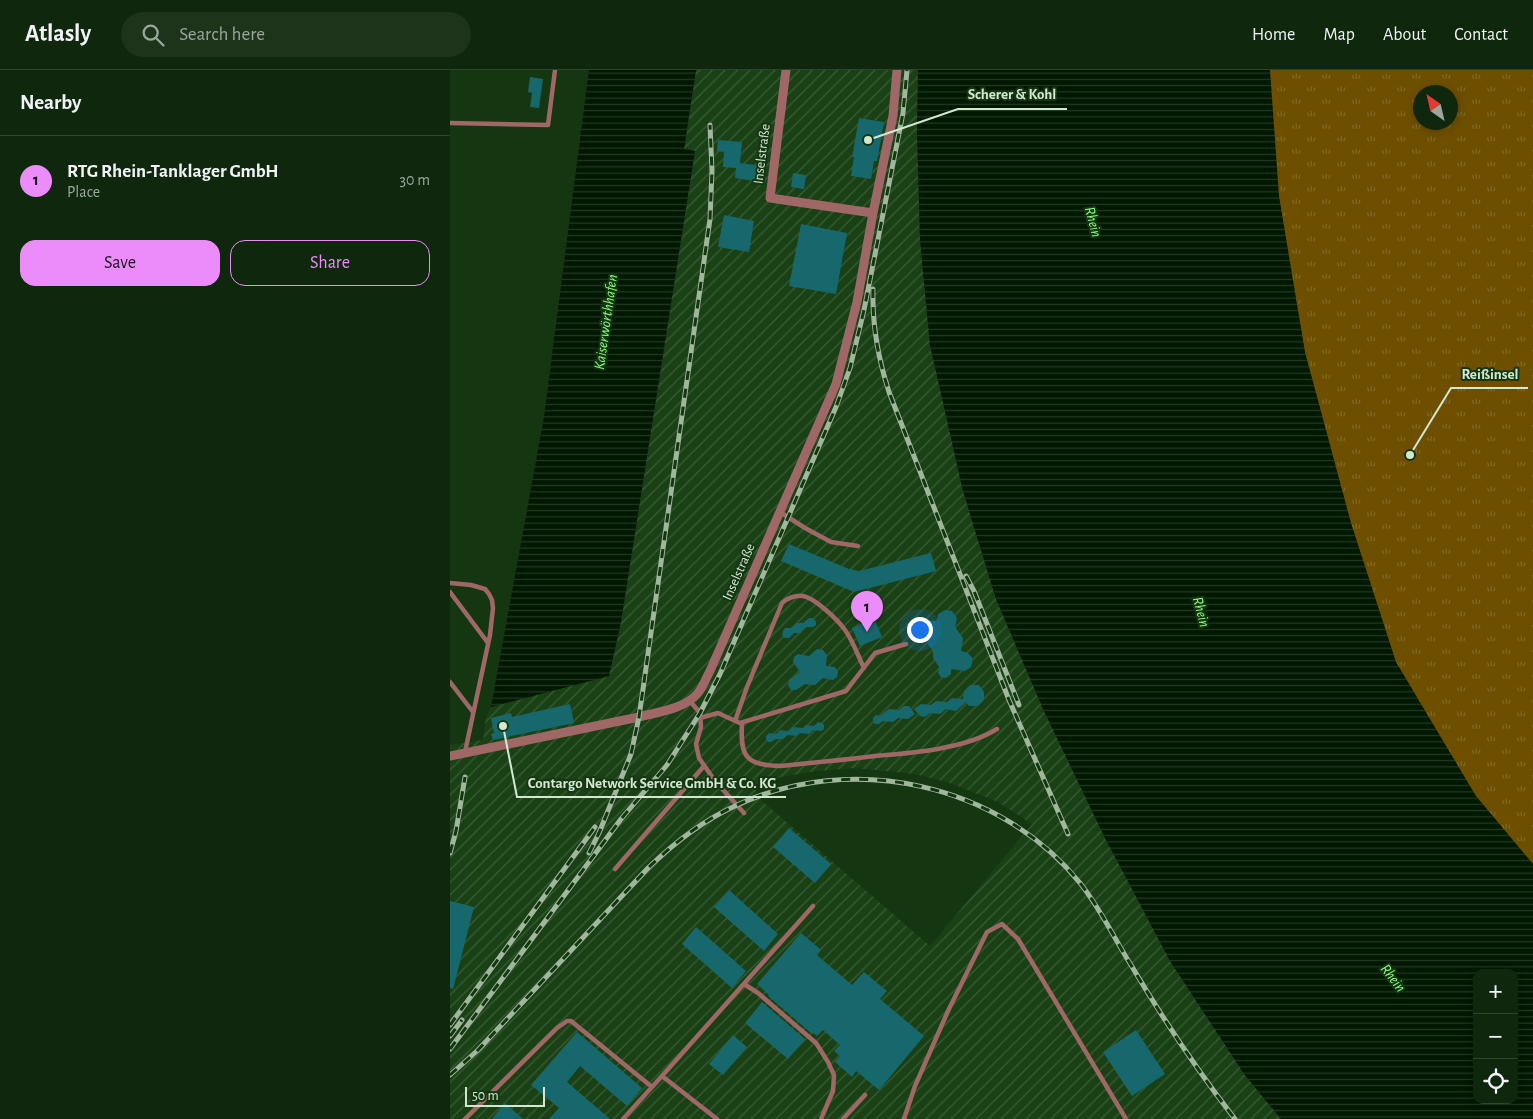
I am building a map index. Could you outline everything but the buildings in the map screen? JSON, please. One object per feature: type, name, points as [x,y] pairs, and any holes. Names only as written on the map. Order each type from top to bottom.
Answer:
[{"type":"street","name":"Inselstraße","points":[[786,70],[770,198],[873,213]]},
{"type":"street","name":"Inselstraße","points":[[690,701],[699,692],[710,672],[836,384],[857,302],[893,116],[897,70]]},
{"type":"street","points":[[450,756],[639,717],[690,701]]},
{"type":"lane","points":[[450,123],[548,125],[555,70]]},
{"type":"lane","points":[[780,512],[831,542],[858,546]]},
{"type":"lane","points":[[450,583],[471,585],[485,590],[492,600],[493,608],[488,643],[465,753]]},
{"type":"lane","points":[[450,592],[488,643]]},
{"type":"lane","points":[[737,722],[747,687],[782,603],[789,597],[802,596],[808,598],[839,622],[846,631],[864,668]]},
{"type":"lane","points":[[737,722],[846,691],[875,653],[906,644]]},
{"type":"lane","points":[[450,682],[473,712]]},
{"type":"lane","points":[[690,701],[700,713],[701,727],[696,744],[699,758],[715,781],[744,813]]},
{"type":"lane","points":[[700,718],[718,713],[742,724],[744,752],[752,762],[763,766],[780,766],[914,752],[968,743],[997,729]]},
{"type":"lane","points":[[615,869],[704,766]]},
{"type":"lane","points":[[623,1119],[813,906]]},
{"type":"lane","points":[[904,1119],[915,1086],[948,1011],[987,932],[1002,924],[1018,939],[1126,1119]]},
{"type":"lane","points":[[744,984],[758,993],[816,1043],[828,1062],[834,1075],[834,1091],[821,1119]]},
{"type":"lane","points":[[465,1119],[557,1028],[567,1021],[572,1021],[652,1087]]},
{"type":"lane","points":[[662,1076],[717,1119]]},
{"type":"lane","points":[[842,1119],[865,1095]]},
{"type":"shaded area","points":[[696,70],[918,70],[917,130],[920,235],[930,345],[963,491],[996,599],[1044,711],[1106,840],[1244,1074],[1281,1119],[450,1119],[450,745],[483,740],[486,717],[491,707],[609,676],[621,622],[695,151],[684,149]],"holes":[[[855,768],[915,774],[950,783],[998,802],[1032,824],[930,946],[761,800],[753,785],[782,777],[816,771]]]},
{"type":"green space","points":[[1228,70],[1533,70],[1533,940],[1392,730]]},
{"type":"water","name":"Kaiserwörthhafen","points":[[589,70],[696,70],[684,149],[695,151],[621,622],[609,676],[491,707],[544,417]]},
{"type":"water","name":"Rhein","points":[[918,70],[1270,70],[1279,196],[1305,352],[1351,523],[1396,662],[1476,796],[1533,864],[1533,1119],[1281,1119],[1244,1074],[1170,961],[1106,840],[1044,711],[996,599],[963,491],[930,345],[920,240],[917,130]]},
{"type":"railway","points":[[450,1049],[621,819],[667,765],[700,713],[720,674],[836,407],[850,368],[864,310],[903,113],[907,70]]},
{"type":"railway","points":[[589,853],[631,754],[639,717],[710,219],[712,171],[710,125]]},
{"type":"railway","points":[[873,289],[876,341],[889,392],[1009,700],[1068,834]]},
{"type":"railway","points":[[966,576],[974,591],[1019,705]]},
{"type":"railway","points":[[450,853],[456,831],[465,777]]},
{"type":"railway","points":[[450,1075],[478,1050],[648,868],[678,841],[723,812],[780,789],[826,781],[874,780],[921,786],[966,800],[1008,821],[1047,849],[1080,883],[1087,893],[1168,1025],[1235,1119]]},
{"type":"railway","points":[[450,1025],[595,827]]},
{"type":"railway","points":[[450,1036],[462,1020]]},
{"type":"place","name":"Scherer & Kohl","points":[[868,140]]},
{"type":"place","name":"Reißinsel","points":[[1410,455]]},
{"type":"place","name":"RTG Rhein-Tanklager GmbH","points":[[867,632]]},
{"type":"place","name":"Contargo Network Service GmbH & Co. KG","points":[[503,726]]}]
